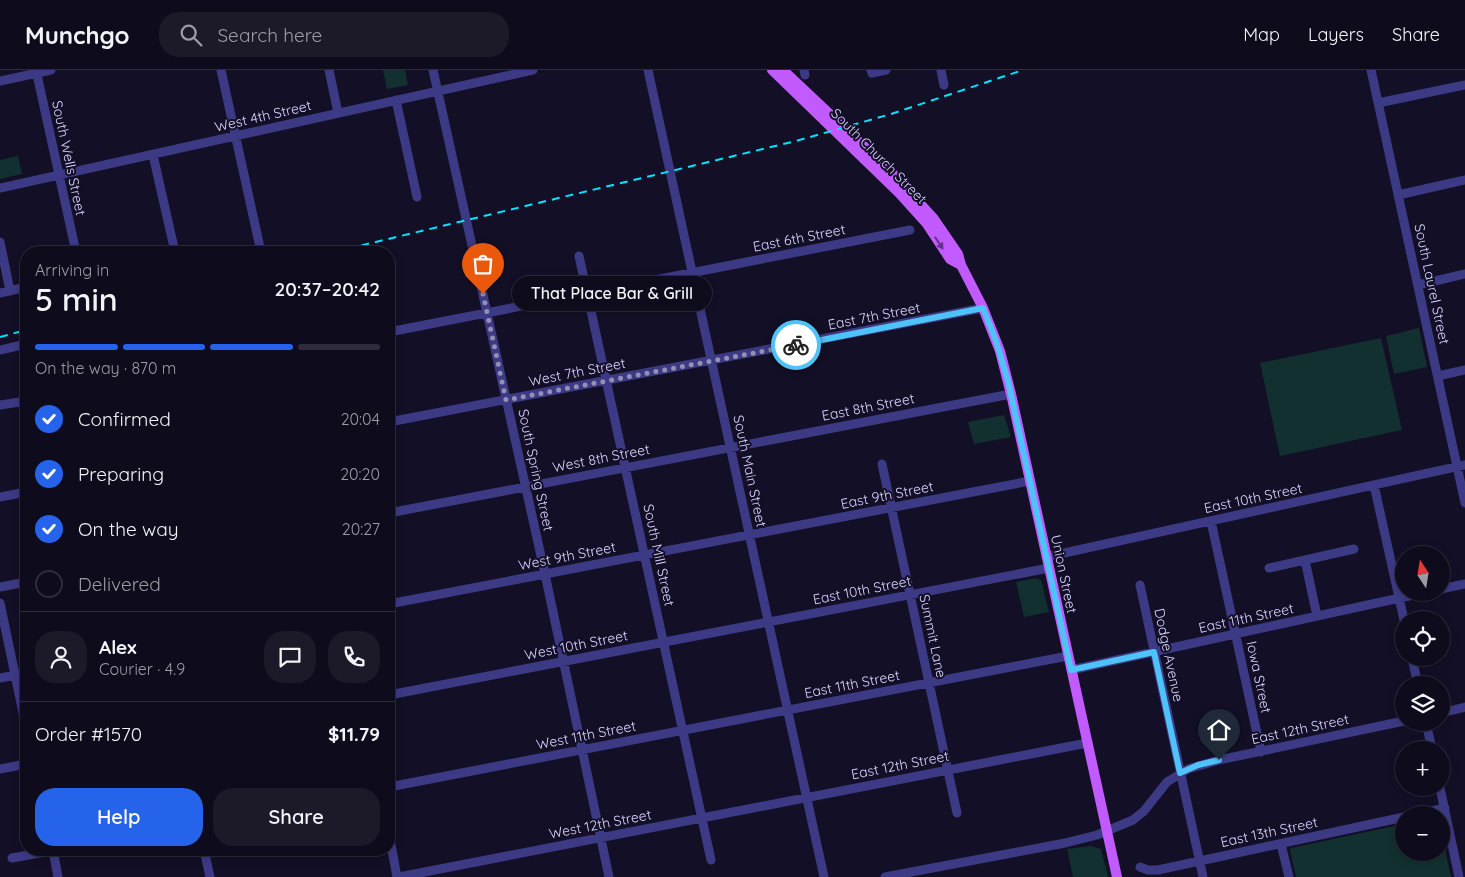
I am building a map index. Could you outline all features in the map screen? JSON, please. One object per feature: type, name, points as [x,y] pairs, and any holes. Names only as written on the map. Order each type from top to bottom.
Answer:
[{"type":"main road","name":"South Church Street","points":[[772,70],[899,192],[927,224],[950,259],[961,265]]},
{"type":"main road","name":"South Church Street","points":[[783,70],[916,198],[934,219],[958,254],[961,265],[983,308]]},
{"type":"main road","name":"Union Street","points":[[983,308],[1000,351],[1011,394],[1116,877]]},
{"type":"street","points":[[0,81],[51,70]]},
{"type":"street","points":[[221,70],[260,246]]},
{"type":"street","points":[[329,70],[338,113]]},
{"type":"street","name":"South Spring Street","points":[[433,70],[545,574],[609,877]]},
{"type":"street","name":"West 4th Street","points":[[0,188],[533,70]]},
{"type":"street","name":"South Main Street","points":[[648,70],[824,877]]},
{"type":"street","points":[[872,72],[886,70]]},
{"type":"street","points":[[941,70],[944,85]]},
{"type":"street","name":"South Laurel Street","points":[[1371,70],[1438,376],[1461,466],[1465,503]]},
{"type":"street","name":"South Wells Street","points":[[36,72],[75,246]]},
{"type":"street","points":[[1378,104],[1465,85]]},
{"type":"street","points":[[396,100],[417,196]]},
{"type":"street","points":[[154,155],[174,246]]},
{"type":"street","points":[[1398,194],[1465,180]]},
{"type":"street","name":"East 6th Street","points":[[395,331],[910,230]]},
{"type":"street","points":[[0,242],[10,291]]},
{"type":"street","name":"South Mill Street","points":[[579,256],[711,860]]},
{"type":"street","points":[[1418,285],[1465,274]]},
{"type":"street","points":[[0,293],[20,288]]},
{"type":"street","name":"East 7th Street","points":[[712,361],[983,308]]},
{"type":"street","points":[[0,350],[20,345]]},
{"type":"street","name":"West 7th Street","points":[[395,421],[712,361]]},
{"type":"street","points":[[1438,376],[1465,370]]},
{"type":"street","name":"East 8th Street","points":[[731,448],[1011,394]]},
{"type":"street","points":[[0,406],[20,402]]},
{"type":"street","name":"West 8th Street","points":[[395,512],[731,448]]},
{"type":"street","name":"Summit Lane","points":[[882,464],[957,813]]},
{"type":"street","name":"East 10th Street","points":[[1046,556],[1461,466]]},
{"type":"street","name":"East 9th Street","points":[[749,534],[1030,481]]},
{"type":"street","points":[[1374,485],[1395,580]]},
{"type":"street","points":[[0,497],[20,493]]},
{"type":"street","name":"Iowa Street","points":[[1211,521],[1262,752]]},
{"type":"street","name":"West 9th Street","points":[[395,603],[645,556],[749,534]]},
{"type":"street","points":[[1269,568],[1354,549]]},
{"type":"street","points":[[1305,560],[1317,616]]},
{"type":"street","name":"East 10th Street","points":[[769,622],[1048,568]]},
{"type":"street","points":[[0,587],[20,583]]},
{"type":"street","points":[[1450,587],[1465,584]]},
{"type":"street","name":"Dodge Avenue","points":[[1140,586],[1203,877]]},
{"type":"street","name":"East 11th Street","points":[[1071,670],[1395,599]]},
{"type":"street","points":[[0,603],[20,699]]},
{"type":"street","name":"West 10th Street","points":[[395,694],[769,622]]},
{"type":"street","name":"East 11th Street","points":[[788,710],[1068,656]]},
{"type":"street","points":[[0,678],[20,674]]},
{"type":"street","points":[[1450,711],[1465,707]]},
{"type":"street","name":"West 11th Street","points":[[395,786],[788,710]]},
{"type":"street","name":"East 12th Street","points":[[1106,832],[1140,815],[1161,788],[1180,773],[1198,765],[1395,723]]},
{"type":"street","name":"East 12th Street","points":[[807,798],[1087,743]]},
{"type":"street","points":[[0,769],[20,765]]},
{"type":"street","name":"West 12th Street","points":[[398,877],[807,798]]},
{"type":"street","name":"East 13th Street","points":[[1140,867],[1148,870],[1158,870],[1395,819]]},
{"type":"street","points":[[885,877],[1065,844],[1106,832]]},
{"type":"street","points":[[1450,833],[1459,877]]},
{"type":"street","points":[[1281,844],[1288,877]]},
{"type":"street","points":[[12,858],[22,856]]},
{"type":"street","points":[[55,856],[58,877]]},
{"type":"street","points":[[205,856],[210,877]]},
{"type":"street","points":[[394,856],[398,877]]},
{"type":"green space","points":[[383,70],[405,70],[408,85],[387,89]]},
{"type":"green space","points":[[18,156],[22,174],[0,179],[0,160]]},
{"type":"green space","points":[[1419,328],[1427,367],[1394,374],[1386,336]]},
{"type":"green space","points":[[1381,338],[1402,430],[1280,456],[1260,363]]},
{"type":"green space","points":[[1004,415],[1011,437],[974,444],[968,422]]},
{"type":"green space","points":[[1036,578],[1041,580],[1049,612],[1024,617],[1016,582]]},
{"type":"green space","points":[[1395,826],[1395,861],[1448,861],[1451,877],[1296,877],[1291,848]]},
{"type":"green space","points":[[1091,846],[1101,849],[1108,877],[1073,877],[1067,849]]},
{"type":"railway","points":[[359,246],[796,141],[891,114],[1023,70]]},
{"type":"railway","points":[[0,337],[20,332]]},
{"type":"way so far","points":[[483,294],[506,400],[796,345]]},
{"type":"place","name":"That Place Bar & Grill","points":[[483,294]]},
{"type":"route","points":[[796,345],[983,308],[993,332],[1008,381],[1071,670],[1154,652],[1180,773],[1198,765],[1219,760]]}]
